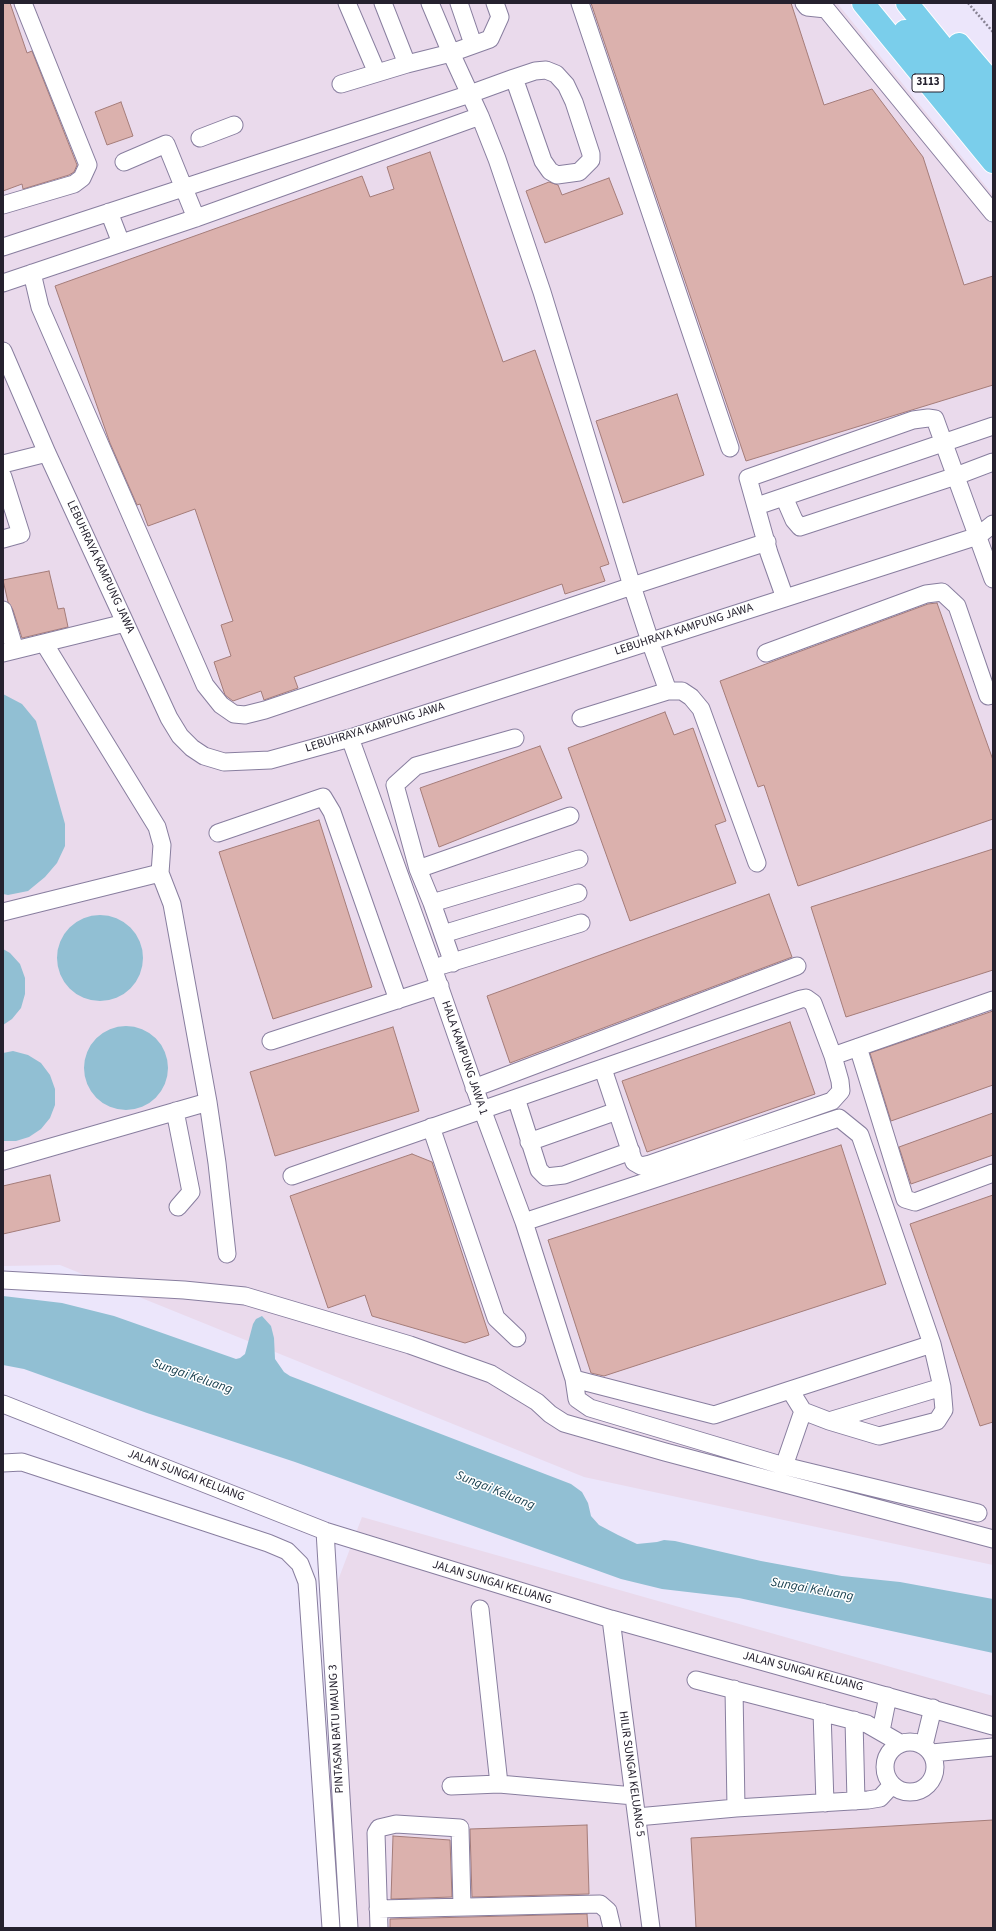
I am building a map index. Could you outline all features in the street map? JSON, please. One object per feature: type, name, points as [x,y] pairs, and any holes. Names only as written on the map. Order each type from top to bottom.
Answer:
[{"type":"highway","name":"3113","points":[[863,3],[993,162]]},
{"type":"highway","name":"3113","points":[[881,3],[993,139]]},
{"type":"highway","name":"3113","points":[[907,3],[993,110]]},
{"type":"highway","points":[[924,3],[993,84]]},
{"type":"street","points":[[3,205],[74,184],[82,178],[88,165],[23,3]]},
{"type":"street","points":[[347,3],[377,73]]},
{"type":"street","points":[[383,3],[407,64]]},
{"type":"street","points":[[430,3],[480,116],[497,159],[542,292],[632,586],[668,690]]},
{"type":"street","points":[[459,3],[473,44]]},
{"type":"street","points":[[341,84],[407,64],[451,53],[490,39],[500,17],[495,3]]},
{"type":"street","points":[[580,3],[730,448]]},
{"type":"street","points":[[804,3],[807,7],[826,9],[993,213]]},
{"type":"street","points":[[3,247],[470,94],[514,78],[535,71],[546,70],[556,74],[566,85],[574,102],[591,154],[591,160],[579,172],[557,175],[550,171],[543,161],[514,78]]},
{"type":"street","points":[[3,283],[196,218],[480,116]]},
{"type":"street","points":[[200,138],[234,125]]},
{"type":"street","points":[[124,162],[166,144],[196,218]]},
{"type":"street","points":[[109,212],[120,243]]},
{"type":"street","points":[[32,272],[40,307],[205,685],[221,705],[234,714],[245,715],[265,710],[767,542]]},
{"type":"street","name":"LEBUHRAYA KAMPUNG JAWA","points":[[3,351],[169,718],[180,736],[192,748],[204,756],[224,762],[270,760],[350,738],[785,598],[985,536],[993,524]]},
{"type":"street","points":[[785,598],[769,552],[748,478],[914,420],[928,418],[935,419],[956,476],[985,536],[993,579]]},
{"type":"street","points":[[757,506],[993,426]]},
{"type":"street","points":[[3,464],[48,453]]},
{"type":"street","points":[[784,497],[794,520],[800,527],[956,476],[993,462]]},
{"type":"street","points":[[3,477],[21,534],[3,539]]},
{"type":"street","points":[[766,653],[926,594],[942,592],[957,606],[988,696],[993,695]]},
{"type":"street","points":[[3,610],[9,652],[125,623]]},
{"type":"street","points":[[44,643],[156,827],[162,845],[160,873],[172,904],[208,1102],[217,1163],[227,1254]]},
{"type":"street","points":[[581,718],[668,690],[682,691],[691,697],[701,709],[757,863]]},
{"type":"street","name":"HALA KAMPUNG JAWA 1","points":[[350,738],[440,986],[474,1088],[524,1222],[574,1379],[577,1399],[590,1408],[784,1466],[978,1514]]},
{"type":"street","points":[[453,963],[432,903],[418,869],[395,786],[416,766],[515,738]]},
{"type":"street","points":[[218,833],[323,797],[332,812],[398,1000]]},
{"type":"street","points":[[418,869],[570,816]]},
{"type":"street","points":[[432,903],[579,859]]},
{"type":"street","points":[[3,912],[160,873]]},
{"type":"street","points":[[443,934],[578,893]]},
{"type":"street","points":[[433,968],[581,923]]},
{"type":"street","points":[[474,1088],[797,966]]},
{"type":"street","points":[[271,1041],[440,986]]},
{"type":"street","points":[[292,1176],[806,998],[813,1003],[840,1081],[841,1091],[832,1101],[641,1166],[634,1162],[603,1069]]},
{"type":"street","points":[[832,1056],[993,1000]]},
{"type":"street","points":[[858,1047],[905,1199],[915,1202],[993,1173]]},
{"type":"street","points":[[516,1098],[539,1170],[546,1177],[564,1175],[631,1151]]},
{"type":"street","points":[[3,1162],[208,1102]]},
{"type":"street","points":[[175,1111],[191,1192],[178,1207]]},
{"type":"street","points":[[529,1142],[617,1111]]},
{"type":"street","points":[[524,1222],[839,1118],[860,1135],[932,1344],[942,1387],[944,1410],[937,1421],[880,1436],[829,1421],[803,1411],[790,1390]]},
{"type":"street","points":[[431,1127],[496,1318],[517,1338]]},
{"type":"street","points":[[3,1280],[184,1290],[245,1296],[410,1345],[491,1374],[537,1402],[550,1414],[564,1423],[687,1458],[993,1539]]},
{"type":"street","points":[[574,1379],[714,1415],[932,1344]]},
{"type":"street","points":[[829,1421],[942,1387]]},
{"type":"street","name":"JALAN SUNGAI KELUANG","points":[[3,1404],[325,1531],[611,1620],[933,1708],[993,1726]]},
{"type":"street","points":[[784,1466],[803,1411]]},
{"type":"street","points":[[3,1463],[22,1462],[268,1543],[287,1551],[300,1564],[307,1582],[331,1928]]},
{"type":"street","name":"PINTASAN BATU MAUNG 3","points":[[325,1531],[348,1928]]},
{"type":"street","points":[[480,1609],[499,1784]]},
{"type":"street","name":"HILIR SUNGAI KELUANG 5","points":[[611,1620],[651,1928]]},
{"type":"street","points":[[696,1680],[867,1724],[900,1743]]},
{"type":"street","points":[[734,1690],[736,1808]]},
{"type":"street","points":[[881,1731],[888,1696]]},
{"type":"street","points":[[933,1708],[928,1749],[936,1765],[934,1777],[926,1787],[915,1792],[902,1791],[892,1785],[886,1774],[885,1762],[890,1751],[900,1743],[912,1741],[928,1749],[993,1747]]},
{"type":"street","points":[[822,1712],[824,1803]]},
{"type":"street","points":[[854,1720],[856,1801]]},
{"type":"street","points":[[451,1786],[499,1784],[634,1796]]},
{"type":"street","points":[[637,1817],[736,1808],[856,1801],[880,1798],[892,1785]]},
{"type":"street","points":[[379,1928],[376,1833],[380,1828],[396,1824],[457,1827],[461,1830],[462,1907]]},
{"type":"street","points":[[378,1909],[600,1904],[608,1911],[612,1928]]},
{"type":"path","points":[[968,3],[993,32]]},
{"type":"shaded area","points":[[3,3],[837,3],[993,195],[993,1565],[584,1477],[60,1265],[3,1266]]},
{"type":"shaded area","points":[[362,1517],[993,1696],[993,1928],[352,1928],[337,1583]]},
{"type":"water","points":[[3,694],[22,704],[36,721],[65,824],[65,846],[57,863],[45,877],[28,891],[8,895],[3,894]]},
{"type":"water","points":[[100,915],[108,916],[124,922],[136,934],[142,950],[142,966],[136,982],[124,994],[108,1000],[100,1001],[92,1000],[76,994],[64,982],[58,966],[57,958],[58,950],[64,934],[76,922],[92,916]]},
{"type":"water","points":[[3,949],[10,953],[20,964],[25,978],[25,994],[21,1008],[12,1019],[3,1025]]},
{"type":"water","points":[[126,1026],[142,1029],[156,1038],[165,1052],[168,1068],[165,1084],[156,1098],[142,1107],[126,1110],[110,1107],[96,1098],[87,1084],[84,1068],[87,1052],[96,1038],[110,1029]]},
{"type":"water","points":[[13,1051],[28,1055],[41,1063],[50,1075],[55,1089],[55,1105],[50,1118],[41,1129],[29,1137],[16,1141],[3,1141],[3,1053]]},
{"type":"water","name":"Sungai Keluang","points":[[3,1296],[62,1303],[114,1316],[236,1359],[245,1354],[253,1324],[256,1319],[262,1316],[271,1326],[274,1338],[275,1359],[284,1372],[290,1376],[571,1484],[582,1492],[588,1503],[591,1516],[599,1525],[637,1544],[664,1540],[675,1541],[761,1561],[842,1576],[900,1582],[993,1599],[993,1653],[739,1598],[662,1589],[621,1579],[295,1462],[147,1413],[24,1369],[3,1365]]},
{"type":"building","points":[[3,3],[10,3],[27,53],[32,51],[77,165],[74,172],[69,175],[23,189],[22,184],[3,191]]},
{"type":"building","points":[[591,3],[791,3],[824,105],[872,89],[923,157],[964,285],[993,276],[993,385],[746,461]]},
{"type":"building","points":[[121,102],[133,136],[107,145],[95,112]]},
{"type":"building","points":[[430,152],[503,362],[535,350],[609,564],[600,567],[605,581],[565,594],[562,584],[294,677],[298,688],[264,700],[261,691],[233,701],[225,695],[214,662],[231,656],[221,625],[233,621],[195,509],[148,526],[140,504],[137,505],[110,443],[55,286],[362,176],[370,197],[394,189],[387,167]]},
{"type":"building","points":[[609,178],[623,214],[545,243],[526,191],[549,182],[558,185],[562,195]]},
{"type":"building","points":[[677,394],[704,475],[623,503],[596,421]]},
{"type":"building","points":[[49,571],[58,609],[64,608],[68,627],[22,638],[13,610],[8,602],[3,580]]},
{"type":"building","points":[[937,603],[993,760],[993,819],[798,886],[764,785],[758,787],[720,681],[928,604]]},
{"type":"building","points":[[665,712],[674,735],[693,728],[726,821],[715,825],[736,883],[630,921],[568,748]]},
{"type":"building","points":[[540,746],[562,798],[439,847],[420,788]]},
{"type":"building","points":[[319,820],[372,987],[273,1019],[219,852]]},
{"type":"building","points":[[993,849],[993,970],[846,1017],[811,907]]},
{"type":"building","points":[[769,894],[792,957],[510,1063],[487,996]]},
{"type":"building","points":[[993,1011],[993,1085],[891,1121],[870,1053]]},
{"type":"building","points":[[790,1022],[815,1094],[647,1152],[622,1081]]},
{"type":"building","points":[[393,1027],[419,1111],[275,1156],[250,1072]]},
{"type":"building","points":[[993,1113],[993,1155],[911,1184],[899,1147]]},
{"type":"building","points":[[841,1145],[886,1284],[604,1376],[591,1373],[548,1240]]},
{"type":"building","points":[[412,1154],[432,1162],[489,1335],[465,1343],[372,1316],[365,1295],[328,1308],[290,1196]]},
{"type":"building","points":[[50,1175],[60,1221],[3,1234],[3,1186]]},
{"type":"building","points":[[993,1195],[993,1422],[980,1426],[910,1224]]},
{"type":"building","points":[[993,1820],[993,1928],[696,1928],[691,1838]]},
{"type":"building","points":[[587,1825],[589,1894],[472,1897],[470,1829]]},
{"type":"building","points":[[393,1836],[450,1840],[452,1897],[391,1899]]},
{"type":"building","points":[[587,1914],[588,1928],[390,1928],[390,1919]]}]
